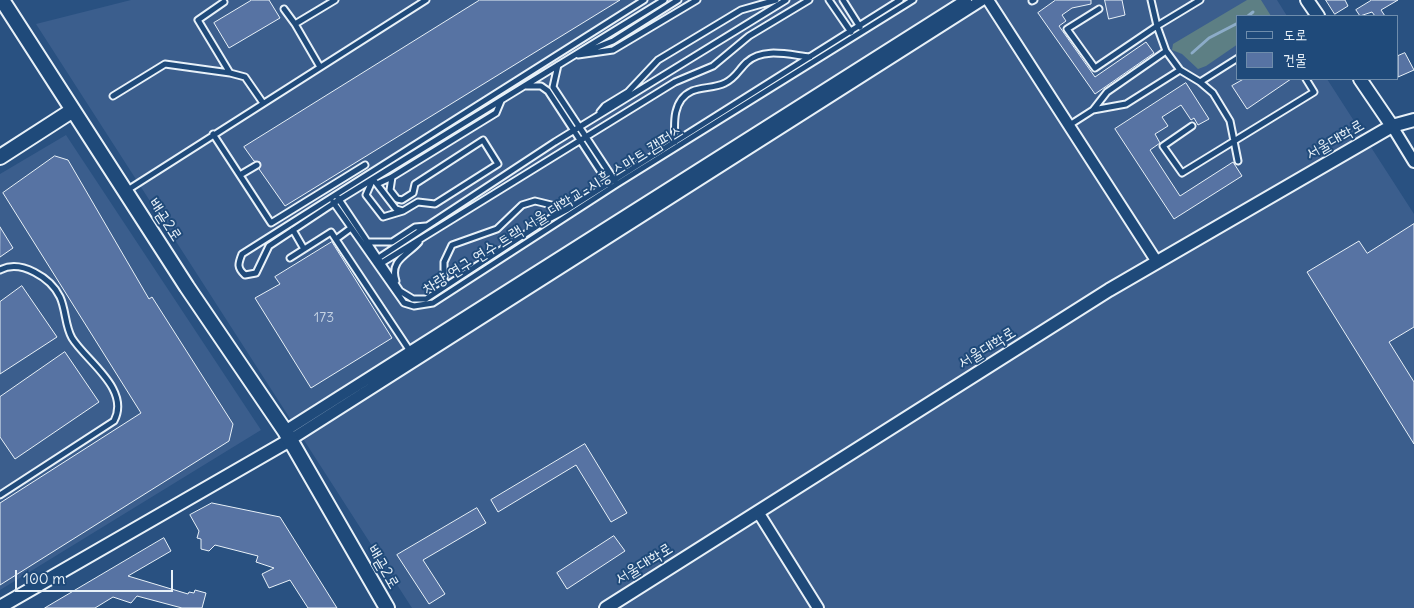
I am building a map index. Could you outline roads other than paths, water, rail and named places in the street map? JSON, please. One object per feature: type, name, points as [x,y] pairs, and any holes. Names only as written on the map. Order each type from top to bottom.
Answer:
[{"type":"main road","name":"배곧2로","points":[[2,0],[125,191],[288,436],[387,608]]},
{"type":"main road","points":[[0,157],[73,110]]},
{"type":"street","points":[[288,436],[411,352],[966,0]]},
{"type":"street","points":[[0,607],[288,436],[982,0]]},
{"type":"street","points":[[988,0],[1157,262]]},
{"type":"street","points":[[1307,0],[1317,15]]},
{"type":"street","name":"서울대학로","points":[[1361,80],[1392,126]]},
{"type":"street","name":"서울대학로","points":[[606,608],[1109,290],[1392,126],[1414,120]]},
{"type":"street","points":[[1392,126],[1414,162]]},
{"type":"street","points":[[758,512],[818,608]]},
{"type":"lane","points":[[295,24],[335,0]]},
{"type":"lane","points":[[125,191],[426,0]]},
{"type":"lane","points":[[644,0],[242,254],[238,264],[239,270],[245,275],[256,273],[269,246],[337,201],[375,182],[501,100],[664,0]]},
{"type":"lane","points":[[575,55],[613,41],[678,0]]},
{"type":"lane","points":[[575,55],[613,50],[697,0]]},
{"type":"lane","points":[[597,116],[604,106],[628,92],[658,60],[741,10],[776,0]]},
{"type":"lane","points":[[378,262],[426,226],[574,130],[786,0]]},
{"type":"lane","points":[[378,262],[422,238],[675,82],[713,66],[749,36],[809,0]]},
{"type":"lane","points":[[829,0],[854,37]]},
{"type":"lane","points":[[843,0],[863,32]]},
{"type":"lane","points":[[558,66],[553,87],[616,182],[849,30],[900,0]]},
{"type":"lane","name":"차량 연구 연수 트랙 서울 대학교-시흥 스마트 캠퍼스","points":[[337,201],[351,228],[378,262],[404,304],[423,306],[433,303],[616,182],[913,0]]},
{"type":"lane","points":[[1151,0],[1166,52],[1180,70],[1200,82],[1213,93],[1230,121],[1238,162]]},
{"type":"lane","points":[[1098,9],[1068,30],[1096,68],[1157,26],[1200,0]]},
{"type":"lane","points":[[224,2],[198,20],[230,73]]},
{"type":"lane","points":[[284,9],[320,67]]},
{"type":"lane","points":[[1068,126],[1093,110],[1107,92],[1166,52]]},
{"type":"lane","points":[[675,142],[674,120],[676,110],[682,99],[692,91],[708,89],[726,82],[739,73],[747,62],[765,53],[810,57]]},
{"type":"lane","points":[[1200,82],[1236,59]]},
{"type":"lane","points":[[113,96],[165,64],[230,73],[245,77],[263,103]]},
{"type":"lane","points":[[1093,110],[1126,104],[1180,70]]},
{"type":"lane","points":[[1192,126],[1163,146],[1182,173],[1314,92],[1307,80]]},
{"type":"lane","points":[[330,197],[337,201],[368,242],[378,262],[400,291],[414,299],[426,299],[444,285],[568,209],[610,186],[548,91],[541,86],[524,86]]},
{"type":"lane","points":[[392,177],[390,190],[398,200],[402,200],[413,193],[415,184],[483,140],[498,164],[435,204],[418,202],[403,211],[383,217],[366,196],[375,182],[392,177],[496,114],[501,100]]},
{"type":"lane","points":[[214,134],[271,224],[365,165]]},
{"type":"lane","points":[[240,175],[257,165]]},
{"type":"lane","points":[[375,182],[396,209],[403,211]]},
{"type":"lane","points":[[336,193],[337,201]]},
{"type":"lane","points":[[444,285],[444,262],[452,245],[497,228],[522,205],[535,202],[568,209]]},
{"type":"lane","points":[[368,242],[392,242],[415,227],[426,226]]},
{"type":"lane","points":[[336,239],[351,228]]},
{"type":"lane","points":[[293,230],[304,250]]},
{"type":"lane","points":[[290,258],[331,232],[411,352]]},
{"type":"lane","points":[[400,291],[395,277],[397,262],[422,238]]},
{"type":"lane","points":[[0,270],[11,266],[22,267],[36,273],[53,287],[60,296],[70,334],[79,348],[105,375],[117,400],[118,409],[114,421],[0,495]]},
{"type":"waterway","points":[[1249,15],[1253,12]]},
{"type":"waterway","points":[[1192,53],[1209,38],[1236,24]]}]
